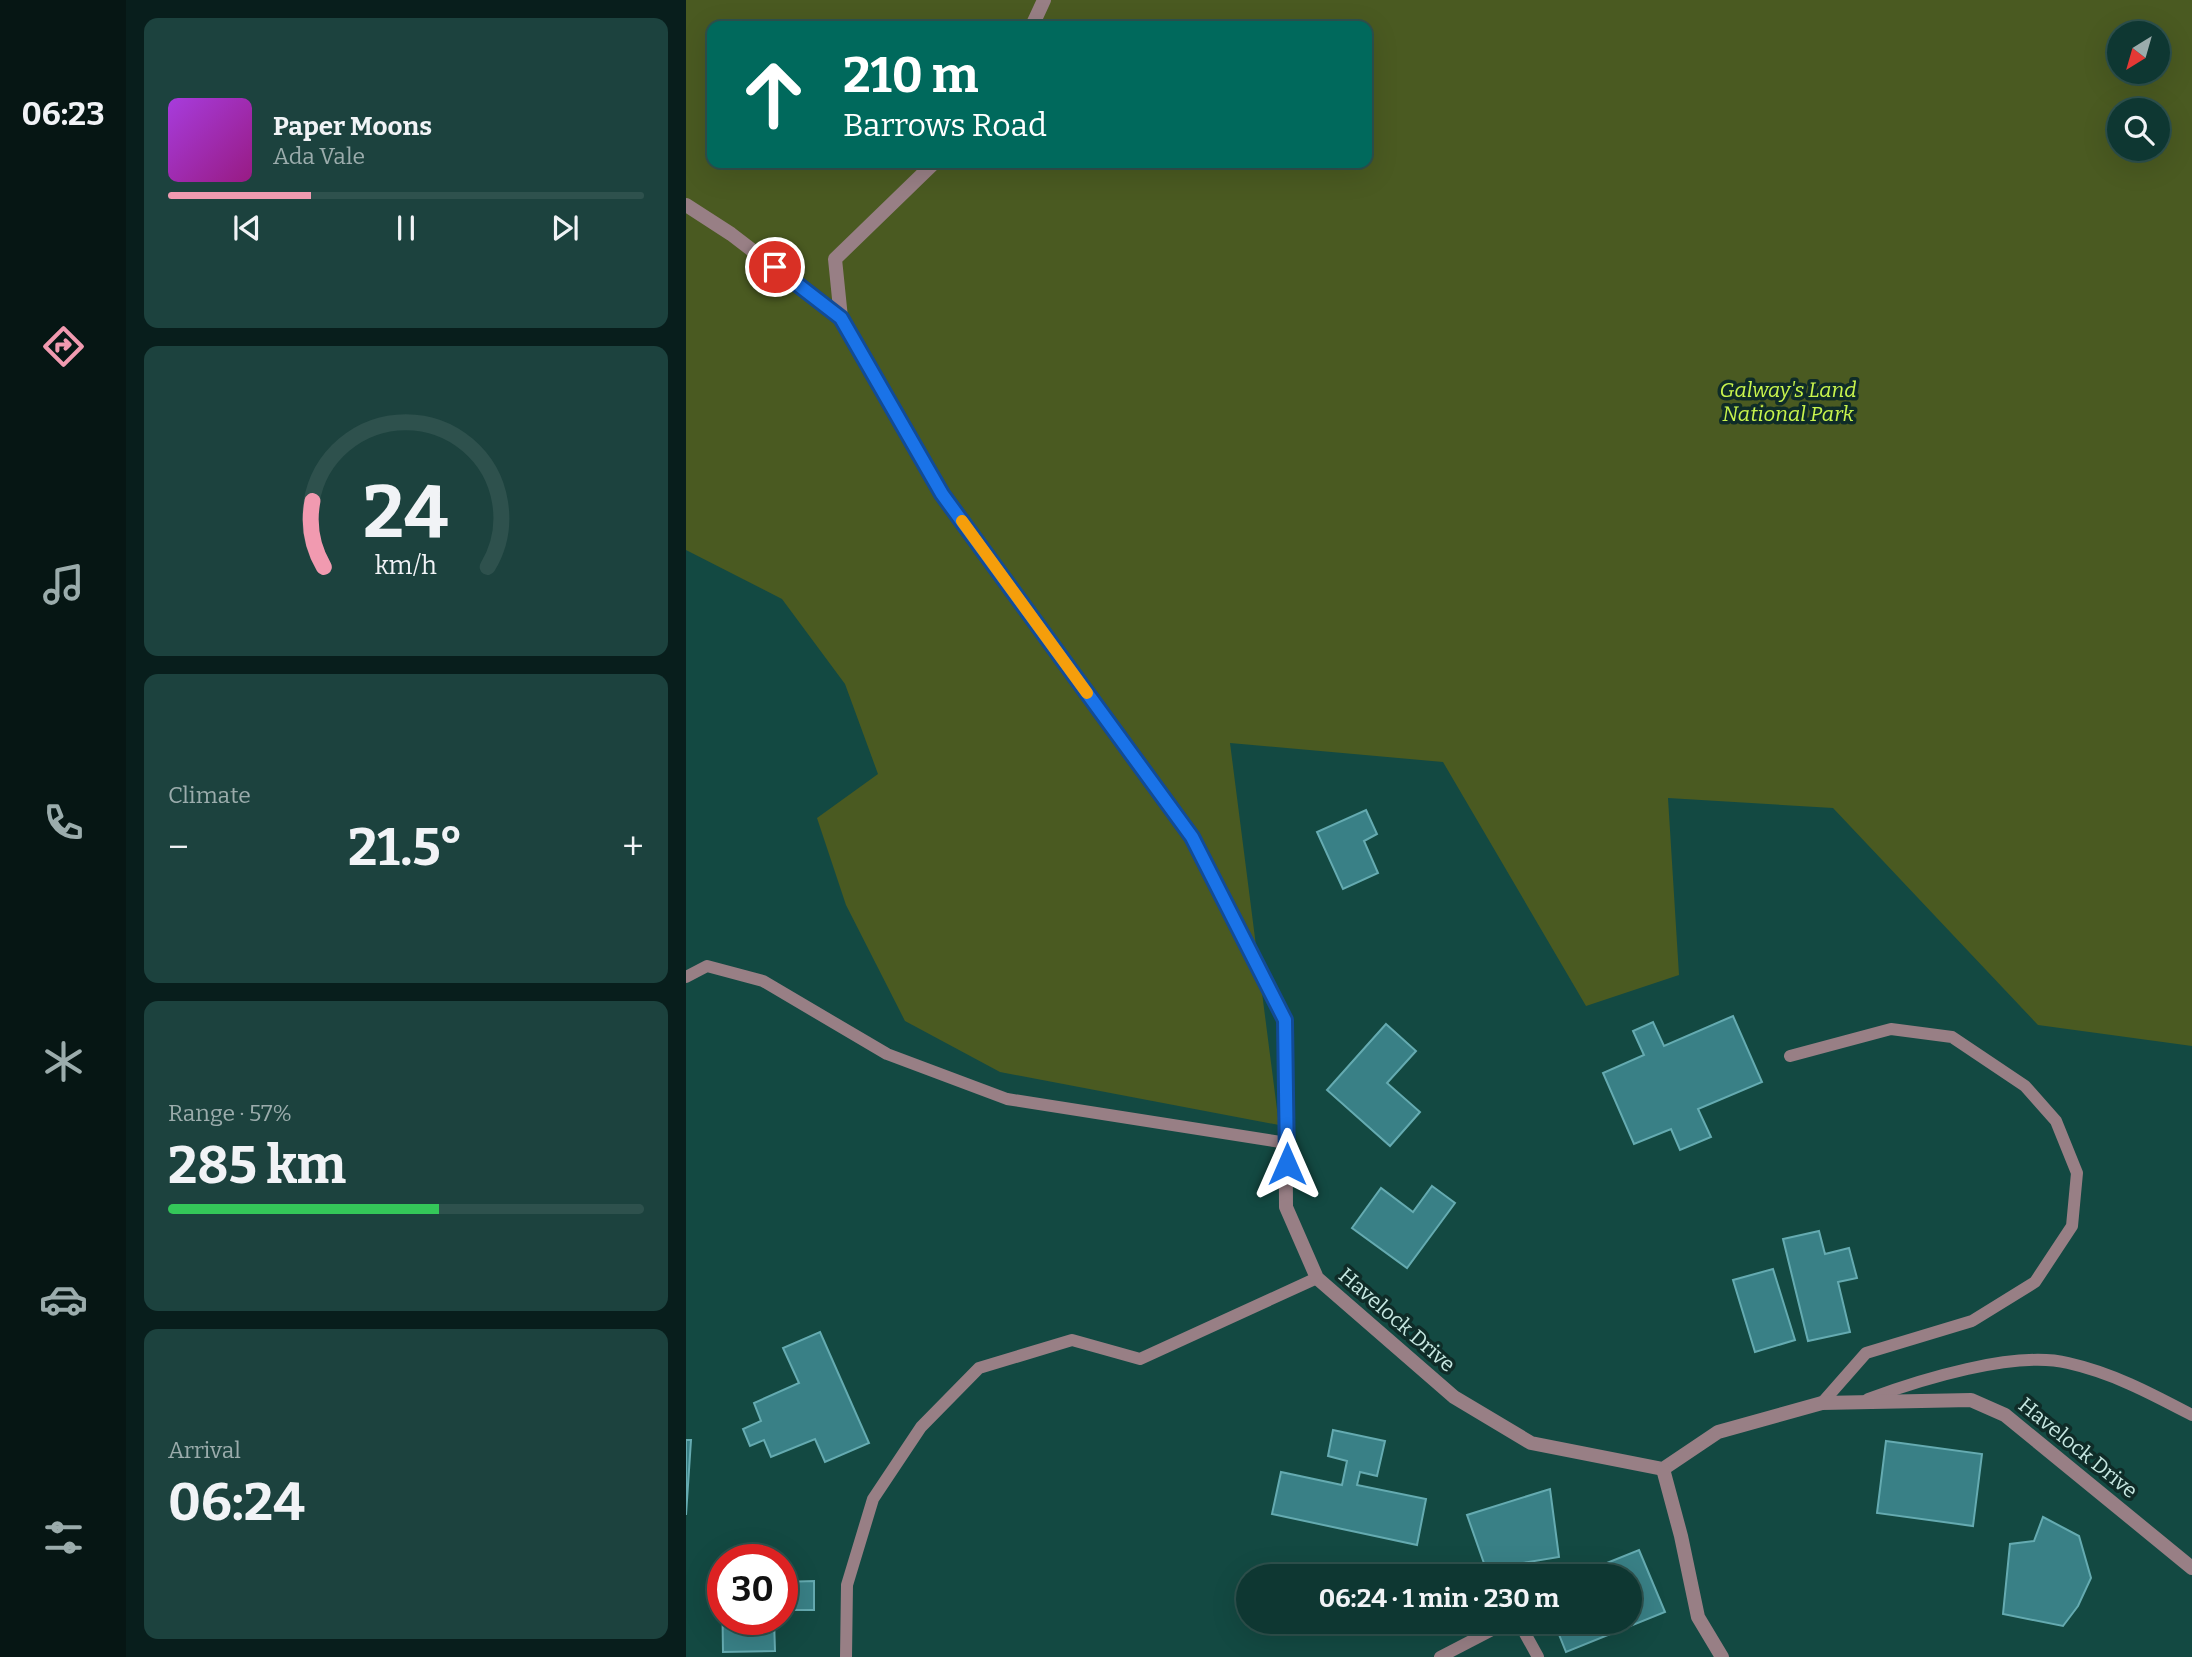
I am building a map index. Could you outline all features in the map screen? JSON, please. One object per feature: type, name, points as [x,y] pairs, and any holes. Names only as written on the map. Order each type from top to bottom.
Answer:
[{"type":"street","points":[[1034,21],[1044,0]]},
{"type":"street","name":"Havelock Drive","points":[[929,168],[835,259],[841,318],[942,494],[1192,837],[1285,1020],[1286,1207],[1317,1278],[1454,1397],[1531,1443],[1663,1469],[1718,1432],[1822,1403],[1868,1399],[1971,1400],[2005,1415],[2192,1567]]},
{"type":"street","points":[[686,205],[731,234],[841,318]]},
{"type":"street","points":[[1663,1469],[1699,1617],[1722,1657]]},
{"type":"lane","points":[[686,977],[707,966],[762,981],[887,1054],[1007,1100],[1287,1143]]},
{"type":"lane","points":[[1790,1056],[1891,1029],[1952,1037],[2025,1086],[2056,1121],[2077,1173],[2072,1226],[2035,1282],[1972,1321],[1866,1353],[1822,1403]]},
{"type":"lane","points":[[846,1657],[847,1586],[873,1499],[921,1427],[979,1368],[1072,1340],[1140,1359],[1317,1278]]},
{"type":"lane","points":[[1868,1399],[2006,1360],[2065,1362],[2128,1381],[2192,1415]]},
{"type":"lane","points":[[1440,1657],[1496,1628],[1522,1628],[1538,1657]]},
{"type":"green space","name":"Galway's Land National Park","points":[[686,0],[2192,0],[2192,1046],[2038,1025],[1833,808],[1668,798],[1679,975],[1586,1006],[1443,762],[1230,743],[1279,1125],[1000,1072],[905,1021],[846,905],[817,818],[878,774],[845,684],[782,599],[686,550]]},
{"type":"building","points":[[1366,810],[1377,834],[1364,841],[1378,873],[1343,889],[1317,832]]},
{"type":"building","points":[[1733,1016],[1762,1082],[1698,1109],[1711,1137],[1680,1150],[1671,1129],[1634,1144],[1603,1073],[1644,1055],[1633,1031],[1653,1022],[1664,1046]]},
{"type":"building","points":[[1386,1024],[1416,1051],[1387,1083],[1420,1112],[1390,1146],[1327,1090]]},
{"type":"building","points":[[1432,1186],[1455,1203],[1407,1268],[1352,1228],[1381,1188],[1413,1212]]},
{"type":"building","points":[[1819,1231],[1825,1254],[1849,1248],[1857,1278],[1838,1282],[1850,1332],[1808,1341],[1783,1239]]},
{"type":"building","points":[[1773,1269],[1795,1340],[1755,1352],[1733,1280]]},
{"type":"building","points":[[820,1332],[869,1443],[825,1462],[815,1439],[771,1457],[764,1440],[750,1446],[743,1429],[761,1421],[754,1403],[799,1383],[783,1348]]},
{"type":"building","points":[[1333,1430],[1385,1441],[1377,1476],[1360,1472],[1357,1485],[1426,1499],[1417,1545],[1272,1514],[1281,1472],[1342,1485],[1347,1461],[1328,1456]]},
{"type":"building","points":[[686,1440],[691,1440],[686,1515]]},
{"type":"building","points":[[1886,1441],[1982,1454],[1973,1526],[1877,1513]]},
{"type":"building","points":[[1550,1489],[1559,1557],[1516,1564],[1484,1564],[1467,1515]]},
{"type":"building","points":[[2043,1517],[2079,1536],[2091,1578],[2078,1606],[2063,1626],[2003,1614],[2010,1544],[2034,1541]]},
{"type":"building","points":[[1639,1550],[1665,1612],[1642,1621],[1642,1564],[1604,1564]]},
{"type":"building","points":[[814,1581],[814,1610],[798,1610],[798,1582]]},
{"type":"building","points":[[1559,1634],[1611,1634],[1566,1652]]},
{"type":"building","points":[[723,1635],[774,1635],[775,1651],[723,1652]]},
{"type":"slow traffic","points":[[962,521],[1087,693]]},
{"type":"route","points":[[775,267],[841,318],[942,494],[1192,837],[1285,1020],[1287,1164]]}]
